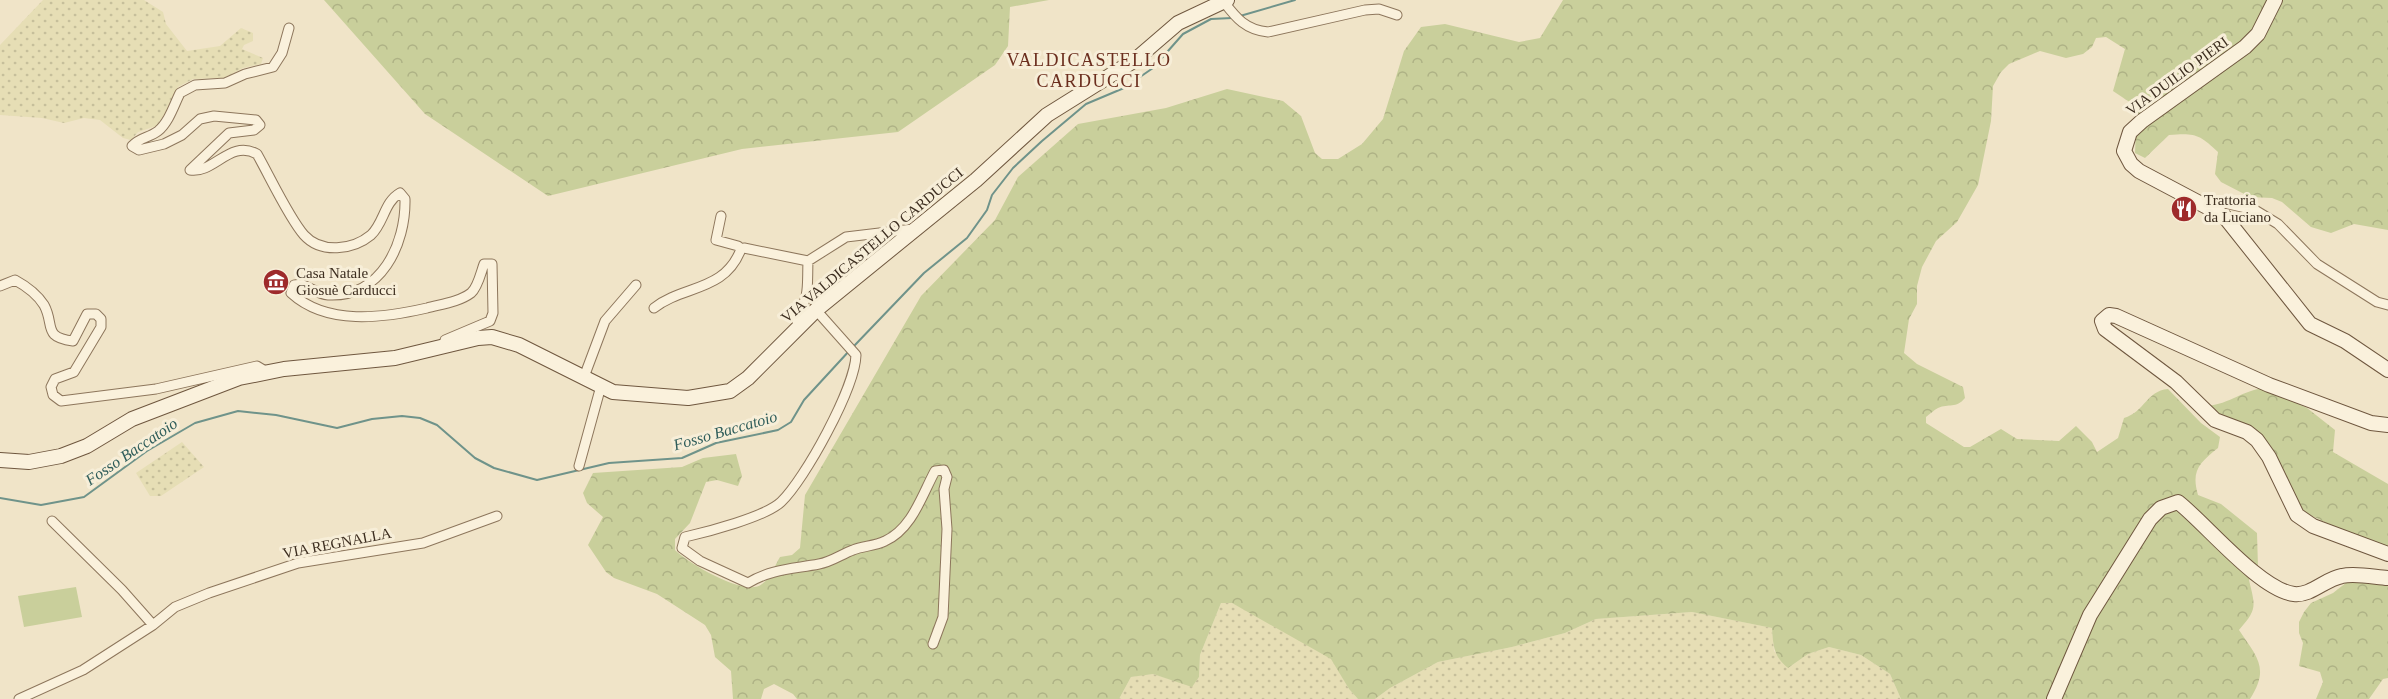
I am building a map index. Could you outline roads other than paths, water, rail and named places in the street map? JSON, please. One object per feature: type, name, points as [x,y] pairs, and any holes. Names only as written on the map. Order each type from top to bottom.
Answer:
[{"type":"street","name":"VIA DUILIO PIERI","points":[[2275,0],[2258,34],[2246,47],[2142,121],[2130,132],[2124,145],[2124,152],[2131,164],[2139,171],[2199,201],[2231,222],[2310,324],[2336,337],[2388,370]]},
{"type":"street","points":[[1228,5],[1244,25],[1256,31],[1268,32],[1365,10],[1379,9],[1397,15]]},
{"type":"street","name":"VIA VALDICASTELLO CARDUCCI","points":[[0,460],[29,462],[61,456],[87,446],[132,419],[239,378],[267,372],[395,358],[478,338],[505,340],[613,392],[662,397],[721,394],[730,391],[748,378],[816,310],[854,282],[913,229],[976,180],[1047,115],[1135,60],[1178,23],[1228,5]]},
{"type":"street","name":"VIA VALDICASTELLO CARDUCCI","points":[[289,28],[282,53],[273,67],[245,74],[225,83],[195,85],[180,93],[171,112],[157,131],[140,138],[132,146],[139,150],[164,144],[182,135],[200,119],[213,116],[256,120],[260,125],[254,130],[229,133],[190,170],[198,172],[235,150],[249,149],[258,154],[303,235],[316,245],[336,248],[357,244],[374,233],[393,197],[400,193],[405,199],[406,222],[392,255],[378,277],[354,292],[327,295],[311,290],[302,283],[294,285],[291,293],[302,304],[339,315],[369,318],[441,305],[465,296],[474,291],[484,264],[492,264],[493,313],[490,321],[451,335],[445,340],[444,347]]},
{"type":"street","points":[[2199,201],[2211,200],[2255,210],[2278,224],[2317,264],[2377,303],[2388,305]]},
{"type":"street","points":[[721,216],[716,240],[738,246],[741,249],[747,248],[808,261],[846,237],[913,229]]},
{"type":"street","points":[[654,309],[664,301],[709,285],[733,266],[741,249]]},
{"type":"street","points":[[800,325],[796,319],[808,295],[808,261]]},
{"type":"street","points":[[0,286],[15,280],[28,286],[44,306],[50,330],[59,339],[73,341],[87,314],[96,314],[101,319],[100,327],[74,372],[56,379],[51,387],[53,395],[62,401],[156,389],[257,366],[267,372]]},
{"type":"street","points":[[584,377],[605,321],[636,285]]},
{"type":"street","points":[[816,310],[852,348],[856,363],[835,416],[817,449],[779,504],[716,531],[685,537],[682,548],[709,566],[748,583],[763,574],[781,569],[822,564],[855,549],[884,542],[897,533],[919,506],[935,471],[944,470],[947,477],[944,489],[947,529],[943,617],[933,644]]},
{"type":"street","points":[[2388,425],[2371,423],[2269,385],[2116,316],[2109,315],[2102,321],[2105,329],[2176,382],[2215,420],[2247,432],[2257,440],[2270,456],[2297,515],[2313,526],[2388,554]]},
{"type":"street","points":[[579,466],[601,386]]},
{"type":"street","points":[[2055,699],[2090,615],[2150,519],[2161,508],[2178,502],[2238,560],[2278,588],[2294,594],[2308,592],[2344,575],[2388,578]]},
{"type":"street","name":"VIA REGNALLA","points":[[19,699],[83,669],[153,625],[175,607],[244,580],[298,564],[423,543],[497,516]]},
{"type":"street","points":[[52,521],[122,590],[153,625]]},
{"type":"waterway","name":"Fosso Baccatoio","points":[[1240,16],[1295,0]]},
{"type":"waterway","name":"Fosso Baccatoio","points":[[854,346],[924,273],[967,238],[987,210],[992,195],[1013,168],[1042,141],[1086,104],[1124,88],[1153,68],[1183,34],[1211,19],[1232,18]]},
{"type":"waterway","name":"Fosso Baccatoio","points":[[0,498],[41,505],[84,497],[147,451],[195,423],[238,411],[276,415],[337,428],[372,419],[402,416],[420,418],[437,425],[475,458],[494,468],[537,480],[609,463],[682,458],[716,443],[778,430],[791,422],[804,400],[850,350]]},
{"type":"place","name":"Trattoria da Luciano","points":[[2184,209]]},
{"type":"place","name":"Casa Natale Giosuè Carducci","points":[[276,282]]},
{"type":"district","name":"VALDICASTELLO CARDUCCI","points":[[1089,70]]}]
